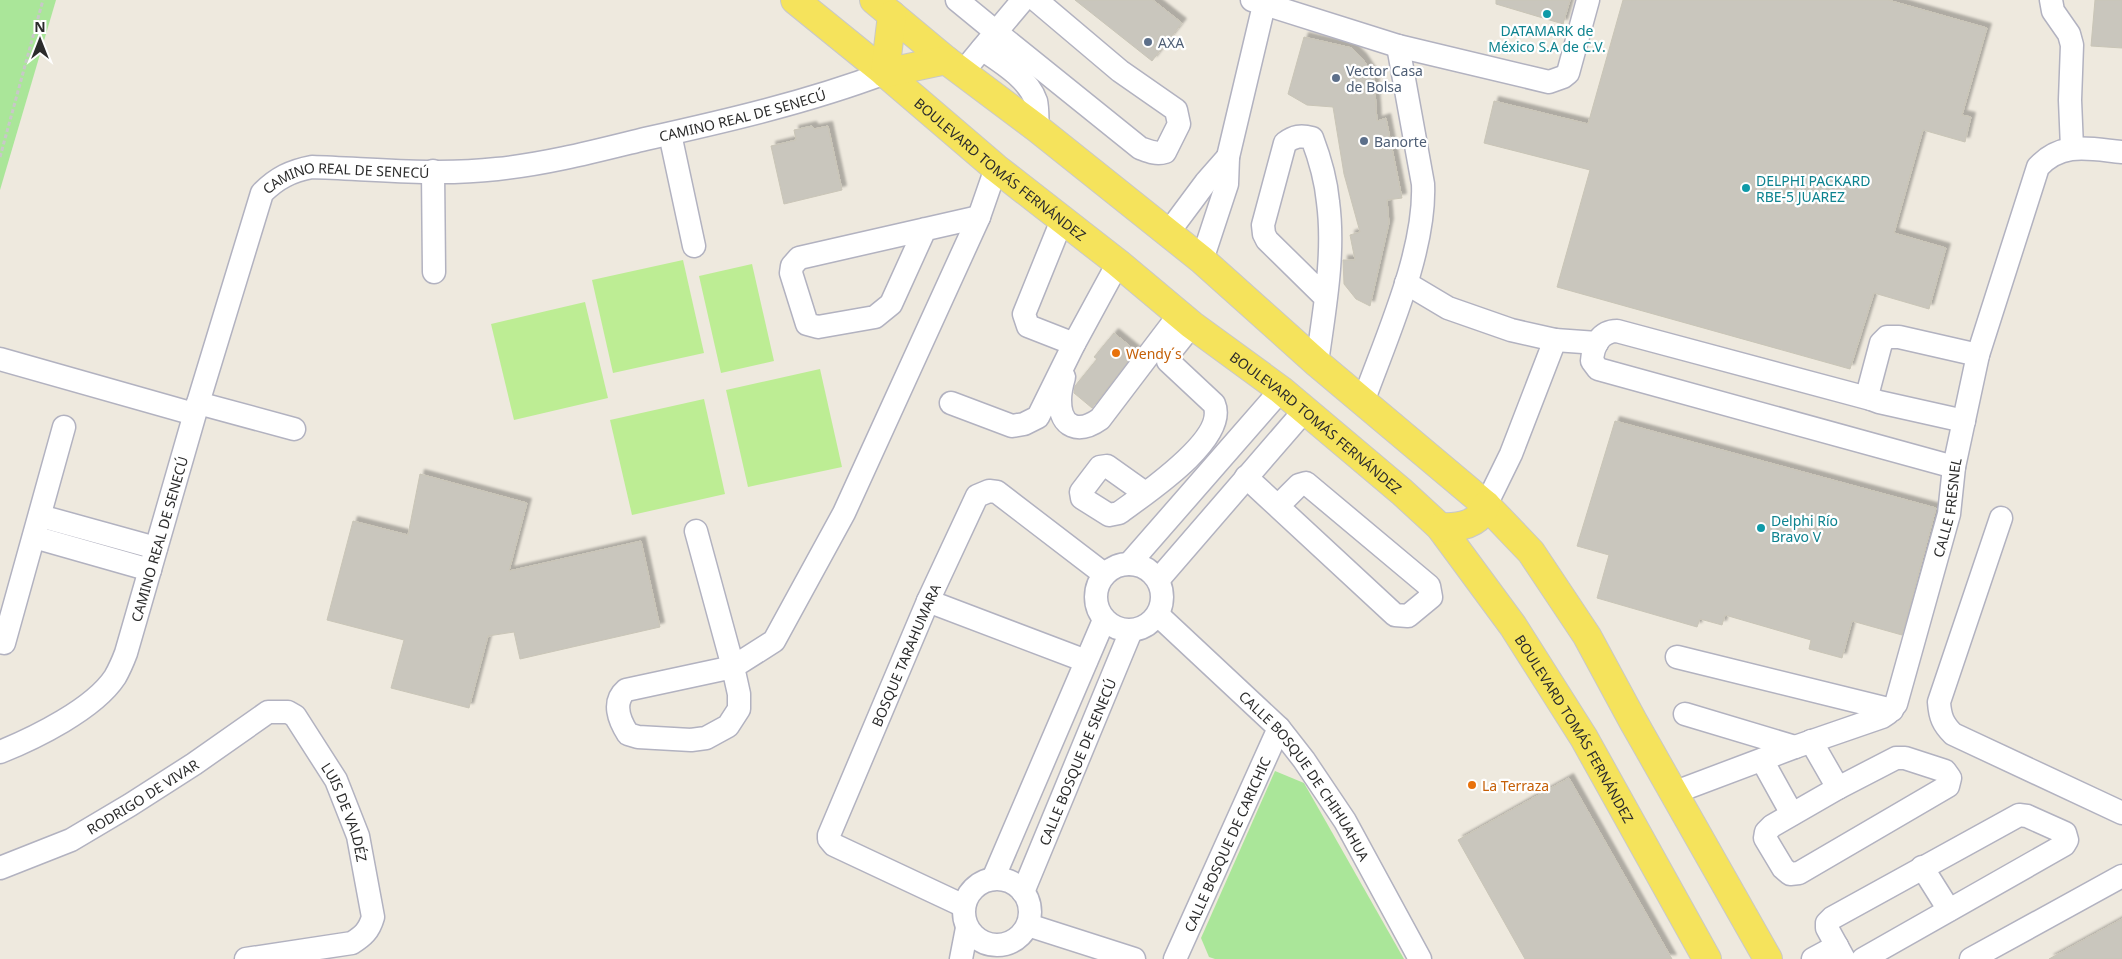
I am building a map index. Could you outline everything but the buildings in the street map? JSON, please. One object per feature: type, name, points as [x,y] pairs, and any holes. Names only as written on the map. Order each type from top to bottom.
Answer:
[{"type":"main road","name":"BOULEVARD TOMÁS FERNÁNDEZ","points":[[795,0],[885,73],[996,168],[1118,263],[1186,320],[1281,390],[1402,492],[1440,527],[1513,626],[1584,738],[1707,959]]},
{"type":"main road","points":[[883,7],[885,73],[954,66]]},
{"type":"main road","points":[[883,7],[954,66],[1038,129],[1202,260],[1317,363],[1486,505],[1531,552],[1587,636],[1673,793],[1768,959]]},
{"type":"main road","points":[[1440,527],[1454,528],[1474,522],[1480,518],[1486,505]]},
{"type":"street","points":[[957,0],[1013,72],[1033,94],[1036,104],[1038,129]]},
{"type":"street","points":[[954,66],[989,41],[1023,0]]},
{"type":"street","points":[[989,41],[1140,148],[1151,152],[1165,152],[1179,124],[1176,110],[1120,70],[1036,0]]},
{"type":"street","points":[[1202,260],[1227,184],[1228,157],[1258,3],[1398,46],[1549,82],[1557,80],[1568,73],[1588,0]]},
{"type":"street","points":[[2051,0],[2053,11],[2069,34],[2072,45],[2070,100],[2072,148]]},
{"type":"street","points":[[1363,402],[1406,283],[1418,237],[1424,202],[1423,184],[1398,46]]},
{"type":"street","name":"CAMINO REAL DE SENECÚ","points":[[0,752],[33,739],[95,698],[114,678],[126,653],[196,409],[262,193],[273,182],[297,170],[312,168],[433,171],[495,170],[535,165],[670,134],[826,93],[885,73]]},
{"type":"street","points":[[670,134],[694,246]]},
{"type":"street","points":[[1317,363],[1325,297],[1329,250],[1328,203],[1321,164],[1312,138],[1303,136],[1292,138],[1285,143],[1263,225],[1264,234],[1267,240],[1325,297]]},
{"type":"street","name":"CALLE FRESNEL","points":[[1892,710],[1896,704],[1949,514],[1954,467],[1978,355],[2038,166],[2057,151],[2072,148],[2122,152]]},
{"type":"street","points":[[1168,234],[1206,182],[1228,157]]},
{"type":"street","points":[[696,531],[734,666],[739,694],[739,709],[728,726],[706,738],[691,740],[638,737],[628,734],[622,725],[618,703],[619,696],[626,690],[734,666],[774,641],[835,530],[978,217],[996,168]]},
{"type":"street","points":[[433,171],[434,272]]},
{"type":"street","points":[[925,229],[891,304],[882,313],[875,317],[818,327],[807,324],[791,273],[792,266],[799,258],[925,229],[978,217]]},
{"type":"street","points":[[1062,220],[1024,318],[1028,326],[1071,350]]},
{"type":"street","points":[[951,403],[1012,426],[1024,424],[1038,417],[1071,350],[1118,263]]},
{"type":"street","points":[[1406,283],[1448,308],[1511,330],[1555,340],[1597,343]]},
{"type":"street","points":[[1071,350],[1060,398],[1061,410],[1065,420],[1071,426],[1078,428],[1090,426],[1100,419],[1186,320]]},
{"type":"street","points":[[1144,493],[1176,471],[1193,453],[1212,428],[1216,414],[1214,404],[1168,362],[1168,355],[1186,320]]},
{"type":"street","points":[[1954,467],[1598,368],[1592,361],[1597,343],[1604,334],[1617,331],[1879,402],[1964,421]]},
{"type":"street","points":[[1871,399],[1868,392],[1881,343],[1887,337],[1899,337],[1978,355]]},
{"type":"street","points":[[1486,505],[1511,454],[1555,340]]},
{"type":"street","points":[[0,359],[196,409],[294,429]]},
{"type":"street","points":[[1129,564],[1281,390]]},
{"type":"street","points":[[1158,580],[1305,410]]},
{"type":"street","points":[[4,643],[64,427]]},
{"type":"street","points":[[1212,428],[1234,444]]},
{"type":"street","points":[[1246,478],[1394,615],[1408,616],[1431,597],[1429,586],[1306,483],[1299,484],[1278,506]]},
{"type":"street","points":[[1200,482],[1225,502]]},
{"type":"street","name":"BOSQUE TARAHUMARA","points":[[964,906],[834,845],[829,839],[829,835],[928,600],[977,496],[989,491],[997,492],[1104,574]]},
{"type":"street","points":[[40,516],[156,548]]},
{"type":"street","points":[[2001,518],[1939,702],[1940,716],[1953,734],[2122,813]]},
{"type":"street","points":[[34,537],[150,570]]},
{"type":"street","points":[[1129,564],[1141,566],[1150,571],[1158,580],[1162,590],[1162,604],[1158,615],[1150,624],[1132,631],[1120,629],[1104,620],[1098,610],[1096,593],[1099,582],[1104,574],[1114,567],[1129,564]]},
{"type":"street","points":[[928,600],[1086,661]]},
{"type":"street","name":"CALLE BOSQUE DE CHIHUAHUA","points":[[1158,615],[1279,728],[1304,760],[1345,821],[1420,959]]},
{"type":"street","points":[[993,879],[1104,620]]},
{"type":"street","name":"CALLE BOSQUE DE SENECÚ","points":[[1023,892],[1132,631]]},
{"type":"street","points":[[1677,657],[1892,710]]},
{"type":"street","points":[[1673,793],[1882,716],[1892,710]]},
{"type":"street","name":"RODRIGO DE VIVAR","points":[[0,868],[71,840],[194,764],[257,718],[268,712],[276,711]]},
{"type":"street","name":"LUIS DE VALDÉZ","points":[[246,959],[352,943],[365,935],[370,927],[372,910],[358,836],[336,780],[295,716],[288,712],[276,711]]},
{"type":"street","points":[[1685,714],[1803,744],[1838,788]]},
{"type":"street","name":"CALLE BOSQUE DE CARICHIC","points":[[1175,959],[1279,728]]},
{"type":"street","points":[[1896,758],[1905,758],[1945,771],[1950,778],[1948,786],[1799,873],[1790,874],[1783,868],[1766,838],[1766,832],[1772,826],[1838,788],[1896,758]]},
{"type":"street","points":[[1762,760],[1792,814]]},
{"type":"street","points":[[1814,959],[1841,953],[1827,928],[1827,923],[1832,918],[2019,815],[2027,816],[2065,834],[2067,840],[2064,844],[1863,959]]},
{"type":"street","points":[[1922,867],[1949,910]]},
{"type":"street","points":[[1971,959],[2122,876]]},
{"type":"street","points":[[993,879],[1005,880],[1016,884],[1023,892],[1029,902],[1030,914],[1028,925],[1018,938],[993,952],[985,943],[975,938],[967,928],[964,906],[973,889],[982,882],[993,879]]},
{"type":"street","points":[[1028,925],[1134,959]]},
{"type":"street","points":[[961,959],[967,928]]},
{"type":"path","points":[[0,157],[43,0]]},
{"type":"green space","points":[[0,0],[56,0],[0,190]]},
{"type":"green space","points":[[683,260],[704,353],[613,373],[592,280]]},
{"type":"green space","points":[[752,264],[774,361],[721,373],[699,276]]},
{"type":"green space","points":[[585,302],[608,398],[514,420],[491,324]]},
{"type":"green space","points":[[820,369],[842,467],[748,487],[726,390]]},
{"type":"green space","points":[[704,399],[725,494],[632,515],[610,420]]},
{"type":"green space","points":[[1275,771],[1304,783],[1404,959],[1215,959],[1209,957],[1201,938]]},
{"type":"place","name":"DATAMARK de México S.A de C.V.","points":[[1547,14]]},
{"type":"place","name":"AXA","points":[[1148,42]]},
{"type":"place","name":"Vector Casa de Bolsa","points":[[1336,78]]},
{"type":"place","name":"Banorte","points":[[1364,141]]},
{"type":"place","name":"DELPHI PACKARD RBE-5 JUAREZ","points":[[1746,188]]},
{"type":"place","name":"Wendy´s","points":[[1116,353]]},
{"type":"place","name":"Delphi Río Bravo V","points":[[1761,528]]},
{"type":"place","name":"La Terraza","points":[[1472,785]]}]
